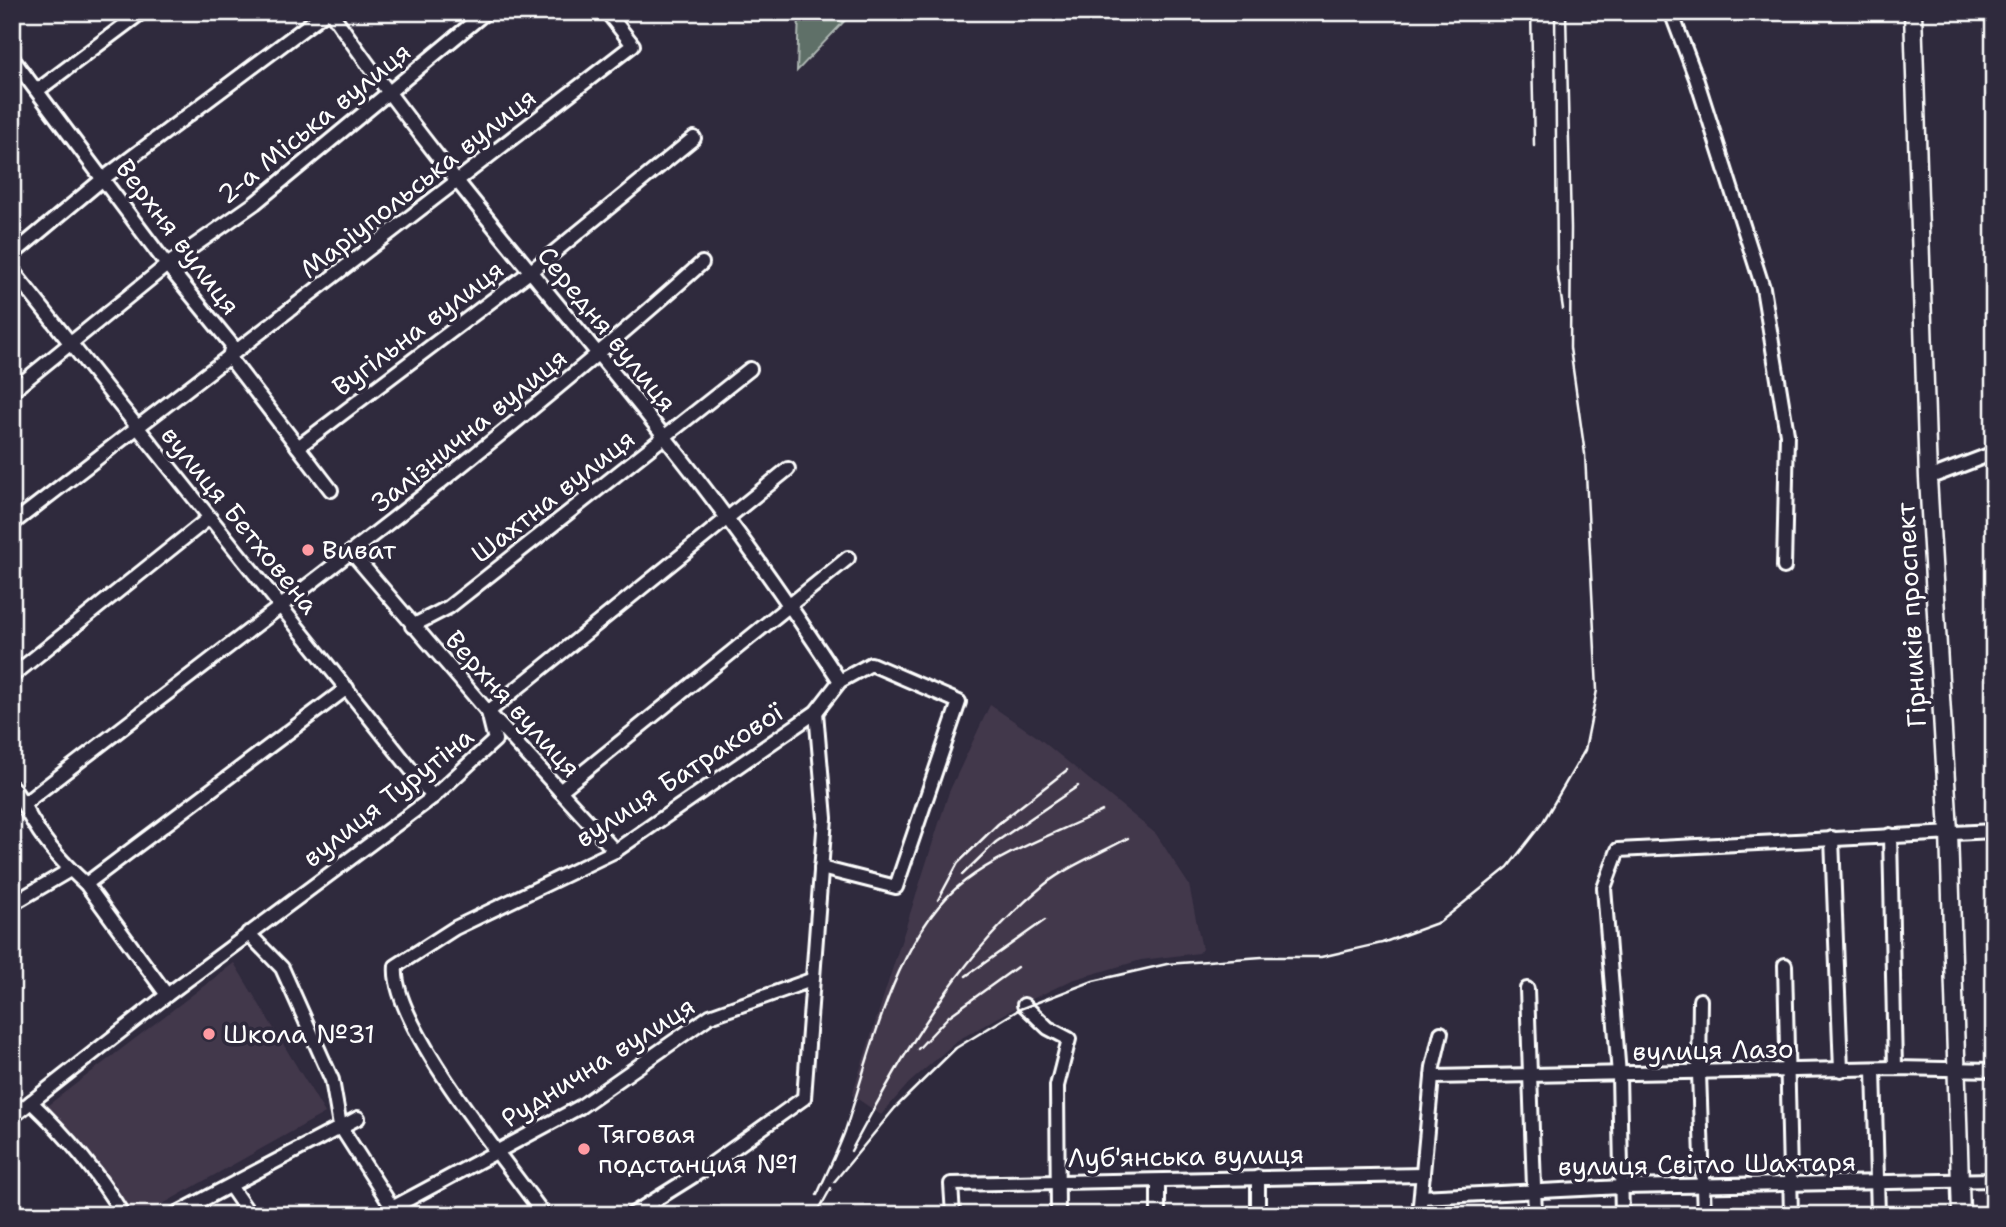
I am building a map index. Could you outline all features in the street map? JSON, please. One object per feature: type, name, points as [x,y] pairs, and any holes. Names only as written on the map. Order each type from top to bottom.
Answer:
[{"type":"main road","name":"Гірників проспект","points":[[1913,12],[1928,478],[1949,832],[1961,1215]]},
{"type":"street","points":[[38,90],[142,12]]},
{"type":"street","points":[[12,256],[104,178],[326,12]]},
{"type":"street","name":"Середня вулиця","points":[[331,12],[388,95],[456,183],[531,271],[728,519],[841,681]]},
{"type":"street","name":"2-а Міська вулиця","points":[[72,345],[167,265],[254,203],[486,12]]},
{"type":"street","name":"Маріупольська вулиця","points":[[137,428],[634,45],[607,12]]},
{"type":"street","points":[[1671,12],[1696,78],[1763,288],[1787,435],[1784,567]]},
{"type":"street","name":"Верхня вулиця","points":[[12,58],[167,265],[232,345],[229,356],[331,490]]},
{"type":"street","name":"Вугільна вулиця","points":[[298,447],[531,271],[694,138]]},
{"type":"street","name":"Залізнична вулиця","points":[[25,803],[279,605],[352,553],[599,355],[702,262]]},
{"type":"street","name":"вулиця Бетховена","points":[[12,270],[433,797]]},
{"type":"street","points":[[12,391],[72,345]]},
{"type":"street","name":"Шахтна вулиця","points":[[412,626],[449,607],[750,369]]},
{"type":"street","points":[[12,524],[137,428]]},
{"type":"street","points":[[1928,478],[1994,453]]},
{"type":"street","name":"вулиця Турутіна","points":[[12,1117],[248,933],[433,797],[495,740],[488,712],[788,469]]},
{"type":"street","points":[[12,676],[209,518]]},
{"type":"street","name":"Верхня вулиця","points":[[352,553],[412,626],[615,851]]},
{"type":"street","points":[[560,791],[848,558]]},
{"type":"street","points":[[821,868],[896,887],[960,702],[871,664],[841,681]]},
{"type":"street","name":"вулиця Батракової","points":[[499,1151],[445,1081],[421,1040],[394,981],[396,966],[455,928],[615,851],[816,712],[841,681]]},
{"type":"street","points":[[86,884],[347,688]]},
{"type":"street","points":[[631,1215],[706,1168],[804,1098],[825,818],[816,712]]},
{"type":"street","points":[[12,787],[25,803],[34,824],[70,870],[86,884],[167,995]]},
{"type":"street","points":[[1622,1215],[1619,1075],[1604,888],[1618,850],[1994,831]]},
{"type":"street","points":[[1890,835],[1895,1068]]},
{"type":"street","points":[[1832,838],[1841,1070]]},
{"type":"street","points":[[12,904],[70,870]]},
{"type":"street","points":[[248,933],[282,968],[332,1080],[340,1126],[395,1211]]},
{"type":"street","points":[[1785,965],[1791,1215]]},
{"type":"street","name":"Руднична вулиця","points":[[379,1215],[395,1211],[580,1107],[710,1016],[811,980]]},
{"type":"street","points":[[1527,989],[1535,1215]]},
{"type":"street","points":[[1700,1000],[1699,1073],[1704,1215]]},
{"type":"street","points":[[1024,1005],[1048,1028],[1069,1039],[1057,1086],[1058,1215]]},
{"type":"street","points":[[1419,1215],[1432,1077],[1441,1033]]},
{"type":"street","name":"вулиця Лазо","points":[[1432,1077],[1895,1068],[1994,1070]]},
{"type":"street","points":[[1874,1069],[1878,1215]]},
{"type":"street","points":[[31,1102],[62,1132],[107,1188],[123,1215]]},
{"type":"street","points":[[174,1215],[358,1118]]},
{"type":"street","points":[[499,1151],[544,1215]]},
{"type":"street","name":"Луб'янська вулиця","points":[[953,1215],[951,1184],[1423,1175]]},
{"type":"street","points":[[1258,1177],[1258,1215]]},
{"type":"street","name":"вулиця Світло Шахтаря","points":[[1421,1198],[1622,1187],[1994,1180]]},
{"type":"street","points":[[1157,1181],[1158,1215]]},
{"type":"street","points":[[230,1186],[250,1215]]},
{"type":"shaded area","points":[[990,705],[1036,736],[1156,834],[1189,885],[1202,949],[1199,953],[1141,960],[1072,980],[1026,1002],[958,1040],[909,1083],[881,1115],[852,1095],[949,792]]},
{"type":"shaded area","name":"Школа №31","points":[[234,963],[325,1113],[143,1215],[131,1215],[108,1178],[47,1106]]},
{"type":"green space","points":[[799,12],[853,12],[797,71]]},
{"type":"railway","points":[[1531,12],[1534,146]]},
{"type":"railway","points":[[1555,12],[1557,270],[1563,309]]},
{"type":"railway","points":[[834,1182],[895,1108],[956,1048],[1020,1009],[1093,981],[1167,964],[1262,957],[1321,957],[1382,943],[1440,922],[1508,867],[1543,822],[1585,750],[1597,690],[1585,454],[1570,348],[1571,228],[1566,12]]},
{"type":"railway","points":[[938,900],[958,863],[998,824],[1067,770]]},
{"type":"railway","points":[[962,875],[996,842],[1078,786]]},
{"type":"railway","points":[[817,1195],[845,1131],[889,996],[921,931],[941,903],[981,870],[1102,811]]},
{"type":"railway","points":[[851,1151],[912,1043],[959,975],[985,943],[1013,913],[1053,878],[1128,838]]},
{"type":"railway","points":[[966,976],[1045,920]]},
{"type":"railway","points":[[918,1049],[949,1016],[1017,967]]},
{"type":"railway","points":[[816,1215],[831,1188]]},
{"type":"place","name":"Виват","points":[[308,550]]},
{"type":"place","name":"Школа №31","points":[[209,1034]]},
{"type":"place","name":"Тяговая подстанция №1","points":[[584,1149]]}]
